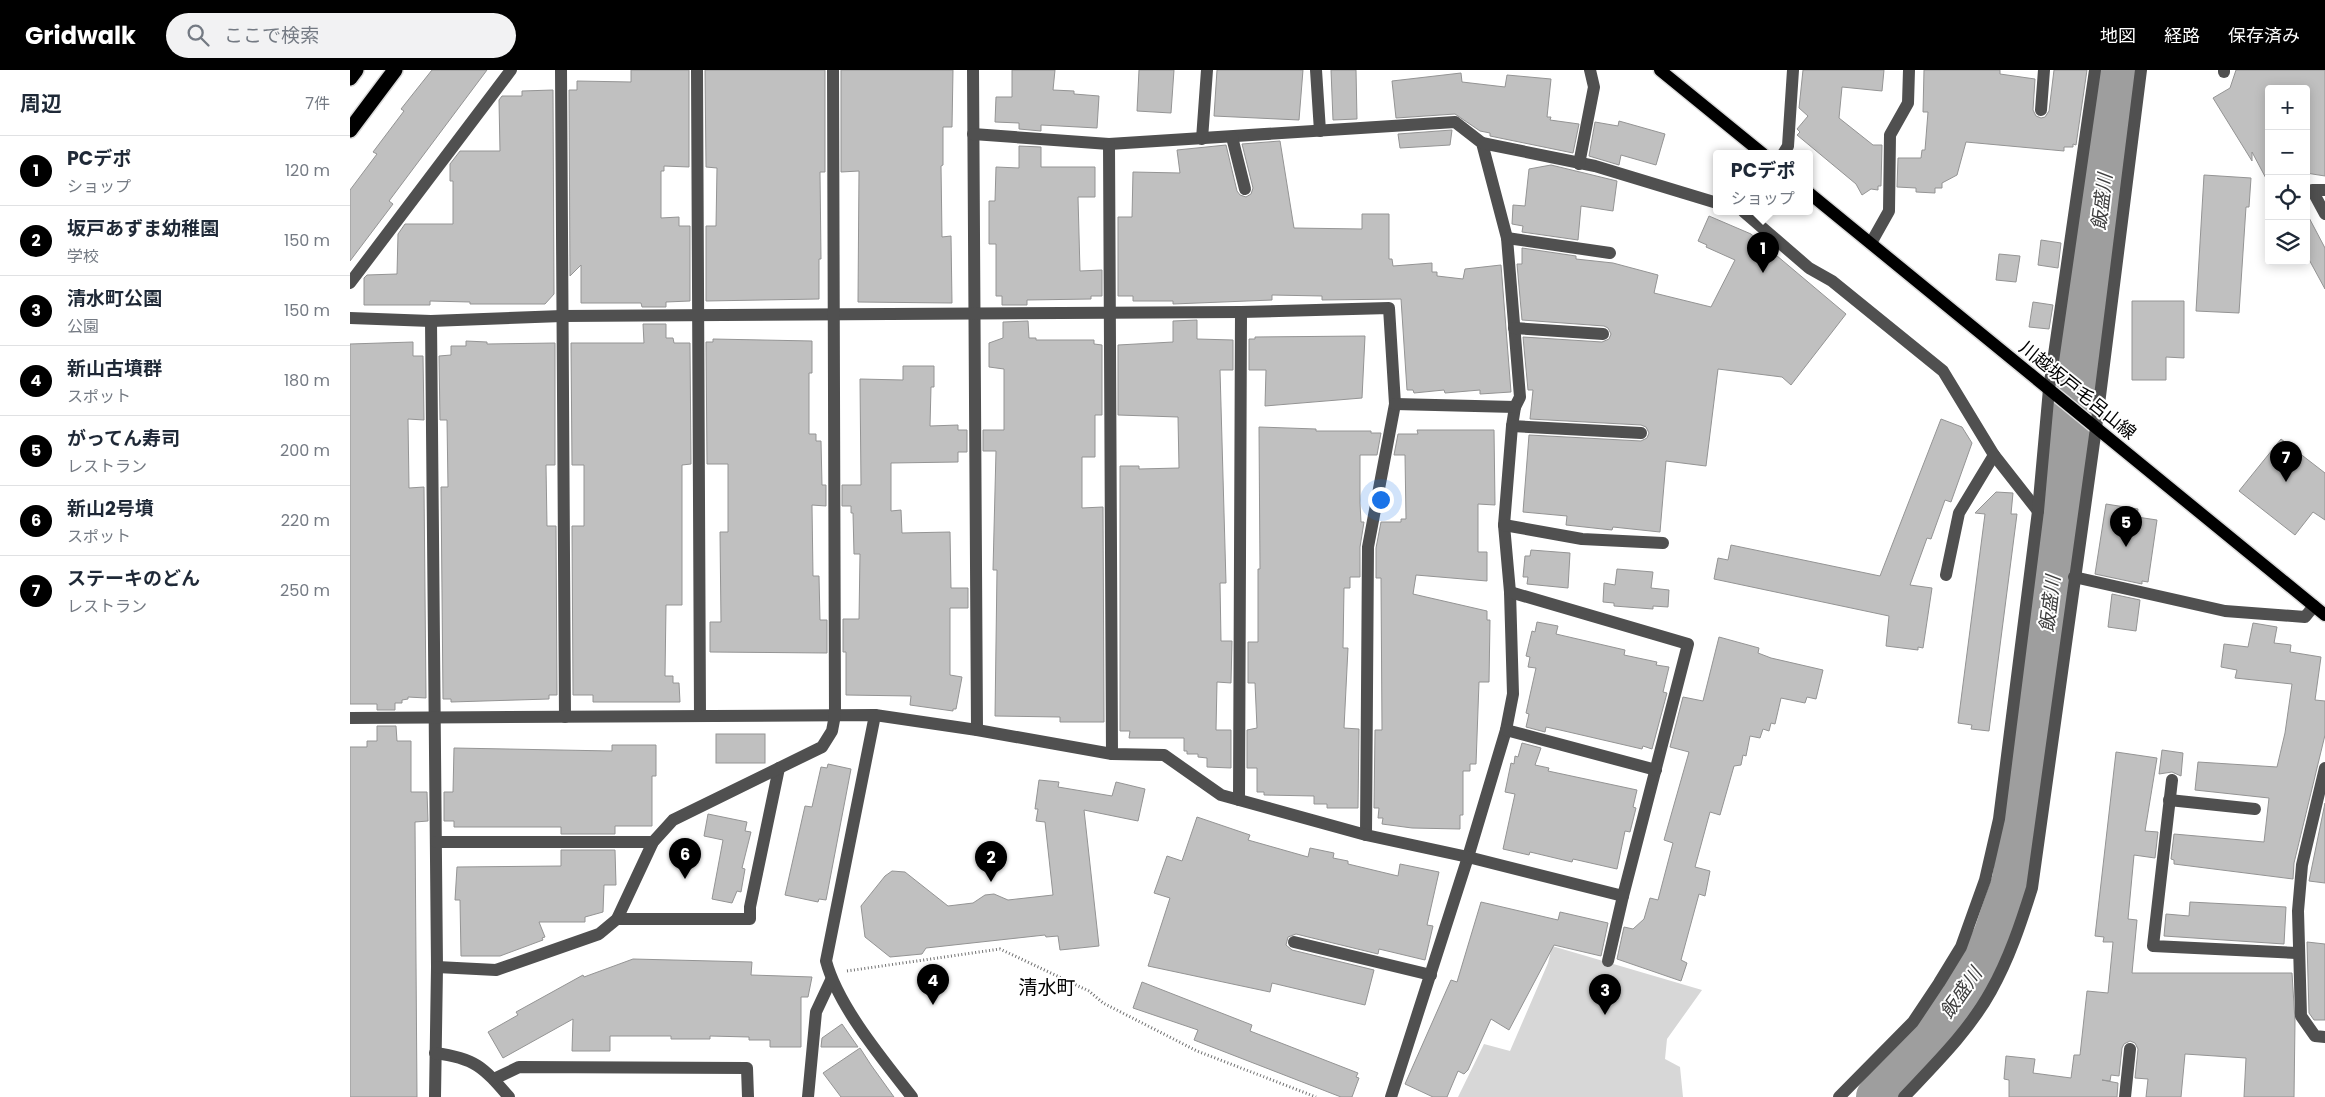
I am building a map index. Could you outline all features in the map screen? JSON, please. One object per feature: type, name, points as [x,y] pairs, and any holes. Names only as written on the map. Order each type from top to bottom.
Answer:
[{"type":"highway","points":[[350,78],[356,70]]},
{"type":"highway","points":[[350,130],[395,70]]},
{"type":"main road","points":[[1660,70],[1758,150]]},
{"type":"main road","name":"川越坂戸毛呂山線","points":[[1813,196],[2325,615]]},
{"type":"street","points":[[350,283],[511,70]]},
{"type":"street","points":[[561,70],[565,717]]},
{"type":"street","points":[[697,70],[700,715]]},
{"type":"street","points":[[437,967],[496,970],[599,934],[617,919],[653,842],[673,820],[822,747],[832,731],[835,715],[833,70]]},
{"type":"street","points":[[973,70],[977,730]]},
{"type":"street","points":[[1202,139],[1207,70]]},
{"type":"street","points":[[1316,70],[1320,131]]},
{"type":"street","points":[[1579,164],[1594,87],[1590,70]]},
{"type":"street","points":[[1786,150],[1788,146],[1793,70]]},
{"type":"street","points":[[1870,243],[1888,211],[1890,135],[1908,103],[1910,70]]},
{"type":"street","points":[[2041,110],[2044,70]]},
{"type":"street","points":[[1839,1097],[1913,1022],[1961,947],[1973,919],[1985,880],[1998,819],[2038,511],[2049,389],[2095,70]]},
{"type":"street","points":[[1904,1097],[1955,1043],[1991,992],[2017,934],[2032,888],[2096,428],[2141,70]]},
{"type":"street","points":[[973,134],[1109,144],[1455,122],[1482,143],[1595,166],[1713,202]]},
{"type":"street","points":[[1232,137],[1245,189]]},
{"type":"street","points":[[1391,1097],[1468,857],[1506,730],[1513,694],[1510,592],[1504,525],[1512,426],[1515,407],[1520,397],[1507,238],[1482,143]]},
{"type":"street","points":[[1109,144],[1112,754]]},
{"type":"street","points":[[2325,190],[2312,190],[2325,214]]},
{"type":"street","points":[[1747,215],[1809,268],[1832,281],[1943,371],[1994,456],[2038,511]]},
{"type":"street","points":[[1507,238],[1610,253]]},
{"type":"street","points":[[350,318],[431,321],[562,316],[1241,312],[1389,308],[1395,404],[1368,547],[1366,835]]},
{"type":"street","points":[[1238,800],[1241,312]]},
{"type":"street","points":[[431,321],[437,967],[435,1097]]},
{"type":"street","points":[[1514,328],[1603,334]]},
{"type":"street","points":[[1395,404],[1515,407]]},
{"type":"street","points":[[1512,426],[1641,433]]},
{"type":"street","points":[[1946,575],[1959,513],[1994,456]]},
{"type":"street","points":[[1504,525],[1582,539],[1664,543]]},
{"type":"street","points":[[2074,577],[2225,611],[2305,617],[2314,606]]},
{"type":"street","points":[[1510,592],[1688,644],[1608,961]]},
{"type":"street","points":[[875,715],[826,961],[830,976],[867,1037],[912,1097]]},
{"type":"street","points":[[350,718],[875,715],[977,730],[1112,754],[1164,755],[1221,795],[1366,835],[1468,857],[1623,896]]},
{"type":"street","points":[[1506,730],[1656,770]]},
{"type":"street","points":[[617,919],[750,919],[750,907],[779,768]]},
{"type":"street","points":[[2325,768],[2302,865],[2297,953],[2300,1016],[2316,1036],[2325,1037]]},
{"type":"street","points":[[2172,780],[2153,946],[2297,953]]},
{"type":"street","points":[[2169,800],[2255,809]]},
{"type":"street","points":[[436,842],[653,842]]},
{"type":"street","points":[[1294,942],[1431,975]]},
{"type":"street","points":[[808,1097],[816,1012],[830,976]]},
{"type":"street","points":[[2125,1097],[2130,1049]]},
{"type":"street","points":[[435,1053],[458,1055],[478,1064],[509,1097]]},
{"type":"street","points":[[494,1079],[519,1067],[747,1068],[748,1097]]},
{"type":"path","points":[[830,976],[1000,949],[1089,991],[1103,1003],[1197,1051],[1316,1097]]},
{"type":"shaded area","points":[[1552,946],[1702,990],[1667,1039],[1665,1059],[1680,1067],[1683,1097],[1458,1097],[1484,1044],[1510,1051],[1548,963]]},
{"type":"building","points":[[432,70],[487,70],[389,201],[393,204],[350,261],[350,190],[377,154],[373,152],[404,111],[401,109]]},
{"type":"building","points":[[631,70],[689,70],[689,167],[664,166],[664,171],[661,171],[661,218],[679,217],[679,226],[690,226],[690,301],[666,302],[666,307],[642,307],[641,303],[581,303],[581,265],[570,276],[569,90],[577,90],[577,81],[631,82]]},
{"type":"building","points":[[705,70],[825,70],[825,172],[820,172],[821,259],[819,259],[819,299],[706,301],[706,226],[716,226],[717,168],[706,167]]},
{"type":"building","points":[[841,70],[953,70],[952,127],[943,127],[943,165],[941,166],[942,237],[951,236],[952,303],[858,302],[859,171],[841,172]]},
{"type":"building","points":[[1012,70],[1055,70],[1053,90],[1074,91],[1074,94],[1099,96],[1097,128],[1041,125],[1041,131],[1019,129],[1019,123],[995,122],[996,97],[1012,97]]},
{"type":"building","points":[[1139,70],[1174,70],[1171,113],[1137,111]]},
{"type":"building","points":[[1217,70],[1303,70],[1299,120],[1214,116]]},
{"type":"building","points":[[1331,70],[1356,70],[1357,119],[1333,120]]},
{"type":"building","points":[[1803,70],[1884,70],[1882,91],[1842,87],[1839,118],[1873,145],[1882,145],[1881,186],[1878,186],[1878,190],[1871,189],[1862,195],[1856,184],[1797,135],[1800,132],[1797,129],[1808,116],[1799,108]]},
{"type":"building","points":[[1924,70],[2000,70],[2000,74],[2035,79],[2033,110],[2036,116],[2041,118],[2045,117],[2049,111],[2054,70],[2087,70],[2076,145],[2064,147],[2064,151],[1966,142],[1957,175],[1942,183],[1942,188],[1935,188],[1935,193],[1916,192],[1916,188],[1897,187],[1898,158],[1921,158],[1922,150],[1925,150],[1928,112],[1923,112]]},
{"type":"building","points":[[2236,70],[2325,70],[2325,176],[2310,174],[2310,85],[2265,85],[2265,176],[2252,152],[2252,161],[2213,98],[2230,88]]},
{"type":"building","points":[[1461,73],[1462,82],[1505,87],[1507,75],[1551,79],[1547,117],[1551,117],[1550,120],[1579,124],[1573,153],[1490,136],[1490,133],[1480,131],[1455,114],[1396,118],[1392,81]]},
{"type":"building","points":[[553,90],[554,294],[545,304],[470,304],[470,302],[430,301],[430,305],[364,305],[364,278],[367,275],[397,274],[398,234],[405,224],[453,224],[453,181],[450,181],[450,164],[460,151],[500,151],[499,100],[502,96],[522,96],[522,91]]},
{"type":"building","points":[[1619,121],[1665,134],[1656,165],[1621,155],[1619,165],[1589,156],[1595,122],[1618,126]]},
{"type":"building","points":[[1452,130],[1450,145],[1400,148],[1398,134]]},
{"type":"building","points":[[1280,141],[1294,228],[1362,229],[1362,214],[1389,214],[1389,259],[1392,259],[1393,266],[1432,263],[1432,272],[1437,272],[1437,276],[1463,279],[1465,269],[1501,265],[1511,392],[1480,394],[1480,390],[1445,393],[1444,390],[1414,393],[1413,390],[1407,390],[1401,299],[1322,300],[1322,296],[1272,295],[1272,300],[1173,304],[1173,301],[1133,301],[1133,296],[1118,296],[1118,217],[1132,217],[1133,172],[1180,173],[1177,150],[1226,145],[1237,191],[1240,195],[1246,197],[1251,194],[1253,188],[1242,144]]},
{"type":"building","points":[[1019,146],[1041,147],[1041,167],[1095,167],[1095,197],[1078,197],[1080,271],[1102,270],[1102,296],[1091,296],[1091,299],[1027,300],[1027,305],[1002,305],[1002,296],[996,296],[996,244],[989,244],[989,201],[995,201],[996,167],[1019,168]]},
{"type":"building","points":[[1551,165],[1617,181],[1613,211],[1581,206],[1578,240],[1522,232],[1523,226],[1512,224],[1513,205],[1525,206],[1529,169]]},
{"type":"building","points":[[2204,175],[2251,178],[2249,207],[2246,207],[2239,313],[2196,311]]},
{"type":"building","points":[[1709,216],[1751,234],[1846,314],[1791,385],[1782,377],[1718,369],[1706,466],[1666,461],[1660,532],[1613,527],[1612,530],[1566,525],[1567,516],[1523,512],[1529,435],[1641,441],[1647,438],[1649,433],[1646,427],[1641,425],[1530,419],[1533,390],[1528,390],[1523,337],[1602,342],[1609,339],[1611,334],[1608,328],[1604,326],[1522,320],[1517,264],[1522,264],[1522,248],[1576,256],[1576,259],[1613,263],[1658,275],[1654,293],[1711,307],[1735,260],[1706,247],[1707,245],[1698,241]]},
{"type":"building","points":[[2310,220],[2325,248],[2325,289],[2310,261]]},
{"type":"building","points":[[2041,240],[2061,243],[2058,268],[2038,265]]},
{"type":"building","points":[[1999,254],[2020,256],[2016,282],[1996,280]]},
{"type":"building","points":[[2132,301],[2184,301],[2184,358],[2166,357],[2166,380],[2132,380]]},
{"type":"building","points":[[2033,302],[2053,305],[2049,329],[2029,327]]},
{"type":"building","points":[[1197,320],[1197,339],[1233,340],[1233,370],[1220,370],[1226,583],[1220,583],[1221,641],[1232,641],[1231,683],[1217,682],[1216,730],[1231,730],[1231,768],[1207,767],[1207,758],[1198,757],[1198,754],[1187,754],[1187,751],[1184,751],[1184,738],[1129,738],[1130,731],[1120,731],[1120,466],[1139,466],[1139,469],[1179,468],[1178,417],[1118,415],[1118,345],[1173,342],[1173,321]]},
{"type":"building","points":[[1028,321],[1029,338],[1036,338],[1036,340],[1094,340],[1094,344],[1102,345],[1102,415],[1095,415],[1095,457],[1082,457],[1082,508],[1103,507],[1104,722],[1060,722],[1060,717],[995,716],[997,570],[993,570],[996,451],[983,451],[983,430],[1004,430],[1004,369],[989,367],[989,343],[1003,338],[1003,322]]},
{"type":"building","points":[[643,324],[666,324],[666,338],[673,338],[674,343],[690,343],[691,464],[682,465],[682,605],[666,605],[665,676],[673,676],[673,683],[679,683],[680,702],[593,702],[593,695],[573,695],[572,526],[584,526],[584,465],[572,465],[571,343],[644,343]]},
{"type":"building","points":[[1365,336],[1362,398],[1265,406],[1266,370],[1249,370],[1249,339],[1255,339],[1255,337]]},
{"type":"building","points":[[713,339],[812,341],[812,373],[809,373],[809,434],[816,434],[816,441],[821,441],[822,485],[826,485],[826,506],[812,505],[813,576],[819,576],[820,620],[827,620],[827,653],[710,652],[710,622],[721,622],[720,532],[728,532],[728,464],[707,464],[706,342],[713,342]]},
{"type":"building","points":[[466,341],[487,342],[487,344],[555,343],[555,465],[546,465],[547,526],[556,526],[557,695],[549,695],[549,699],[451,702],[451,699],[443,699],[441,487],[448,487],[447,420],[440,420],[439,356],[451,355],[451,346],[466,346]]},
{"type":"building","points":[[413,342],[413,356],[423,356],[424,420],[408,419],[409,488],[424,487],[426,698],[408,697],[408,699],[402,700],[402,703],[395,703],[395,710],[377,710],[377,704],[350,704],[350,344]]},
{"type":"building","points":[[903,366],[934,366],[934,387],[931,387],[930,426],[958,425],[958,430],[967,430],[967,452],[958,452],[958,462],[891,463],[891,511],[901,510],[902,533],[950,532],[951,588],[968,588],[968,608],[950,608],[950,675],[962,677],[956,709],[953,709],[953,711],[910,705],[911,696],[846,695],[846,652],[843,652],[843,619],[859,619],[860,554],[854,554],[853,513],[851,513],[851,506],[842,506],[842,485],[861,485],[860,379],[903,380]]},
{"type":"building","points":[[1941,419],[1962,427],[1972,443],[1951,502],[1945,500],[1931,539],[1927,538],[1910,585],[1932,588],[1923,648],[1918,647],[1918,650],[1886,646],[1889,616],[1714,579],[1718,558],[1728,560],[1731,545],[1880,576]]},
{"type":"building","points":[[1259,427],[1316,429],[1316,431],[1371,431],[1371,433],[1381,433],[1377,455],[1360,455],[1361,522],[1364,522],[1360,547],[1360,577],[1350,577],[1350,588],[1344,588],[1343,648],[1348,648],[1344,728],[1359,729],[1358,808],[1327,808],[1327,804],[1314,804],[1314,796],[1264,795],[1264,792],[1257,792],[1257,768],[1247,768],[1247,730],[1257,728],[1255,683],[1248,683],[1248,642],[1258,642],[1258,569],[1260,569]]},
{"type":"building","points":[[1417,430],[1494,430],[1495,505],[1478,504],[1478,552],[1487,552],[1487,581],[1416,575],[1413,594],[1487,611],[1487,620],[1490,620],[1489,682],[1479,682],[1476,764],[1470,764],[1470,771],[1463,771],[1463,815],[1460,815],[1460,829],[1412,828],[1382,824],[1383,818],[1378,818],[1379,808],[1374,808],[1375,730],[1382,730],[1381,578],[1376,578],[1376,548],[1381,522],[1401,522],[1401,519],[1406,519],[1405,455],[1394,455],[1398,434],[1418,434]]},
{"type":"building","points":[[2281,439],[2325,473],[2325,520],[2313,512],[2295,535],[2239,491]]},
{"type":"building","points":[[1996,492],[2013,493],[2011,514],[2017,514],[1989,731],[1971,729],[1972,725],[1958,723],[1985,514],[1975,513]]},
{"type":"building","points":[[2106,504],[2138,509],[2137,517],[2157,520],[2148,582],[2142,581],[2142,584],[2095,574]]},
{"type":"building","points":[[1531,550],[1570,553],[1568,588],[1527,584],[1528,577],[1523,577],[1525,556],[1530,556]]},
{"type":"building","points":[[1617,569],[1653,572],[1651,588],[1669,590],[1668,607],[1653,606],[1653,609],[1614,606],[1614,603],[1603,602],[1604,583],[1615,585]]},
{"type":"building","points":[[2112,594],[2140,600],[2136,631],[2108,627]]},
{"type":"building","points":[[1537,622],[1558,626],[1556,634],[1625,650],[1624,655],[1657,662],[1656,665],[1669,667],[1663,692],[1667,693],[1652,749],[1643,746],[1642,749],[1546,727],[1545,732],[1526,727],[1529,714],[1526,713],[1536,668],[1528,667],[1530,657],[1526,656],[1532,631],[1535,632]]},
{"type":"building","points":[[2253,623],[2277,627],[2274,643],[2291,645],[2290,652],[2321,657],[2315,700],[2325,701],[2325,735],[2294,863],[2293,879],[2174,864],[2174,860],[2171,859],[2174,834],[2264,842],[2269,798],[2195,790],[2198,762],[2277,767],[2285,733],[2292,684],[2235,678],[2237,670],[2221,667],[2224,644],[2248,647]]},
{"type":"building","points":[[1719,637],[1759,648],[1758,653],[1771,658],[1823,670],[1816,699],[1807,697],[1805,703],[1781,698],[1775,724],[1771,723],[1769,731],[1763,729],[1760,738],[1750,736],[1746,756],[1743,755],[1741,765],[1734,766],[1720,815],[1710,812],[1695,867],[1710,871],[1705,896],[1699,894],[1681,960],[1687,963],[1681,981],[1617,959],[1624,927],[1633,929],[1644,919],[1650,898],[1658,900],[1673,843],[1664,840],[1689,752],[1670,747],[1683,697],[1703,701]]},
{"type":"building","points":[[377,726],[396,726],[397,741],[411,741],[411,792],[427,792],[428,821],[415,822],[417,1097],[350,1097],[350,747],[367,747],[367,741],[377,741]]},
{"type":"building","points":[[716,734],[765,734],[765,763],[716,763]]},
{"type":"building","points":[[1522,743],[1541,748],[1535,765],[1549,768],[1548,771],[1637,790],[1633,807],[1636,808],[1630,832],[1625,831],[1617,869],[1573,859],[1572,862],[1530,852],[1529,855],[1503,849],[1515,794],[1505,792],[1511,763],[1514,764],[1515,756],[1518,757]]},
{"type":"building","points":[[612,745],[656,745],[656,776],[652,776],[652,826],[615,826],[615,834],[561,834],[561,827],[454,827],[454,821],[444,821],[444,792],[453,792],[454,748],[612,751]]},
{"type":"building","points":[[2162,750],[2183,753],[2181,776],[2172,772],[2159,774]]},
{"type":"building","points":[[2116,752],[2157,758],[2145,831],[2158,832],[2155,858],[2134,855],[2128,919],[2137,920],[2132,973],[2292,973],[2295,1021],[2294,1097],[2244,1097],[2246,1058],[2185,1054],[2181,1097],[2146,1097],[2148,1079],[2135,1078],[2138,1049],[2135,1043],[2130,1041],[2124,1044],[2122,1048],[2119,1076],[2111,1075],[2110,1081],[2102,1080],[2118,1083],[2117,1097],[2009,1097],[2009,1080],[2004,1079],[2006,1056],[2035,1059],[2033,1073],[2071,1078],[2074,1055],[2080,1055],[2087,991],[2108,993],[2113,942],[2103,942],[2104,937],[2095,936]]},
{"type":"building","points":[[828,764],[851,769],[826,900],[819,899],[818,902],[785,895],[805,806],[812,807],[821,767],[827,768]]},
{"type":"building","points":[[1039,780],[1059,782],[1058,787],[1112,796],[1116,782],[1145,789],[1138,821],[1084,810],[1099,946],[1060,950],[1058,936],[1046,937],[1045,935],[926,948],[922,954],[890,957],[865,937],[861,906],[885,876],[892,871],[905,872],[948,906],[973,903],[985,895],[994,894],[1008,900],[1053,895],[1045,822],[1036,821],[1038,809],[1035,809]]},
{"type":"building","points":[[2325,803],[2325,883],[2309,881]]},
{"type":"building","points":[[708,814],[747,822],[745,831],[751,832],[742,868],[745,869],[741,892],[737,891],[732,903],[712,899],[723,840],[704,836]]},
{"type":"building","points":[[1197,817],[1250,835],[1248,840],[1308,857],[1310,848],[1334,853],[1333,858],[1348,861],[1348,864],[1398,876],[1400,864],[1439,872],[1427,925],[1433,926],[1425,960],[1379,949],[1378,954],[1296,934],[1288,937],[1286,945],[1292,950],[1374,970],[1365,1005],[1272,983],[1270,992],[1148,966],[1170,898],[1154,893],[1167,856],[1182,861]]},
{"type":"building","points":[[561,850],[615,850],[616,885],[604,885],[603,912],[585,917],[585,922],[539,922],[545,937],[542,938],[543,940],[500,956],[461,956],[460,900],[455,900],[457,867],[561,866]]},
{"type":"building","points":[[1481,902],[1558,920],[1560,912],[1608,923],[1601,956],[1554,945],[1509,1030],[1491,1019],[1468,1070],[1464,1074],[1458,1071],[1447,1097],[1433,1097],[1405,1084],[1451,980],[1457,982]]},
{"type":"building","points":[[2190,902],[2286,907],[2284,944],[2164,936],[2166,914],[2189,916]]},
{"type":"building","points":[[2307,942],[2325,944],[2325,1020],[2314,1020],[2309,1013]]},
{"type":"building","points":[[633,959],[752,962],[751,975],[812,977],[808,997],[801,997],[801,1047],[770,1047],[770,1040],[749,1040],[749,1037],[710,1036],[710,1039],[671,1039],[671,1036],[610,1036],[610,1051],[572,1051],[573,1019],[503,1058],[488,1032],[518,1015],[516,1012],[583,975],[584,977]]},
{"type":"building","points":[[1142,982],[1252,1025],[1250,1031],[1358,1073],[1356,1077],[1359,1078],[1352,1097],[1341,1097],[1194,1040],[1198,1030],[1133,1008]]},
{"type":"building","points":[[842,1024],[858,1047],[821,1047],[822,1038]]},
{"type":"building","points":[[860,1048],[894,1097],[841,1097],[823,1073]]},
{"type":"waterway","name":"飯盛川","points":[[1878,1097],[1917,1054],[1976,975],[1995,936],[2014,880],[2029,780],[2056,546],[2119,70]]},
{"type":"place","name":"PCデポ","points":[[1763,273]]},
{"type":"place","name":"ステーキのどん","points":[[2286,482]]},
{"type":"place","name":"がってん寿司","points":[[2126,547]]},
{"type":"place","name":"新山2号墳","points":[[685,879]]},
{"type":"place","name":"坂戸あずま幼稚園","points":[[991,882]]},
{"type":"place","name":"新山古墳群","points":[[933,1005]]},
{"type":"place","name":"清水町公園","points":[[1605,1015]]},
{"type":"district","name":"清水町","points":[[1047,987]]}]
